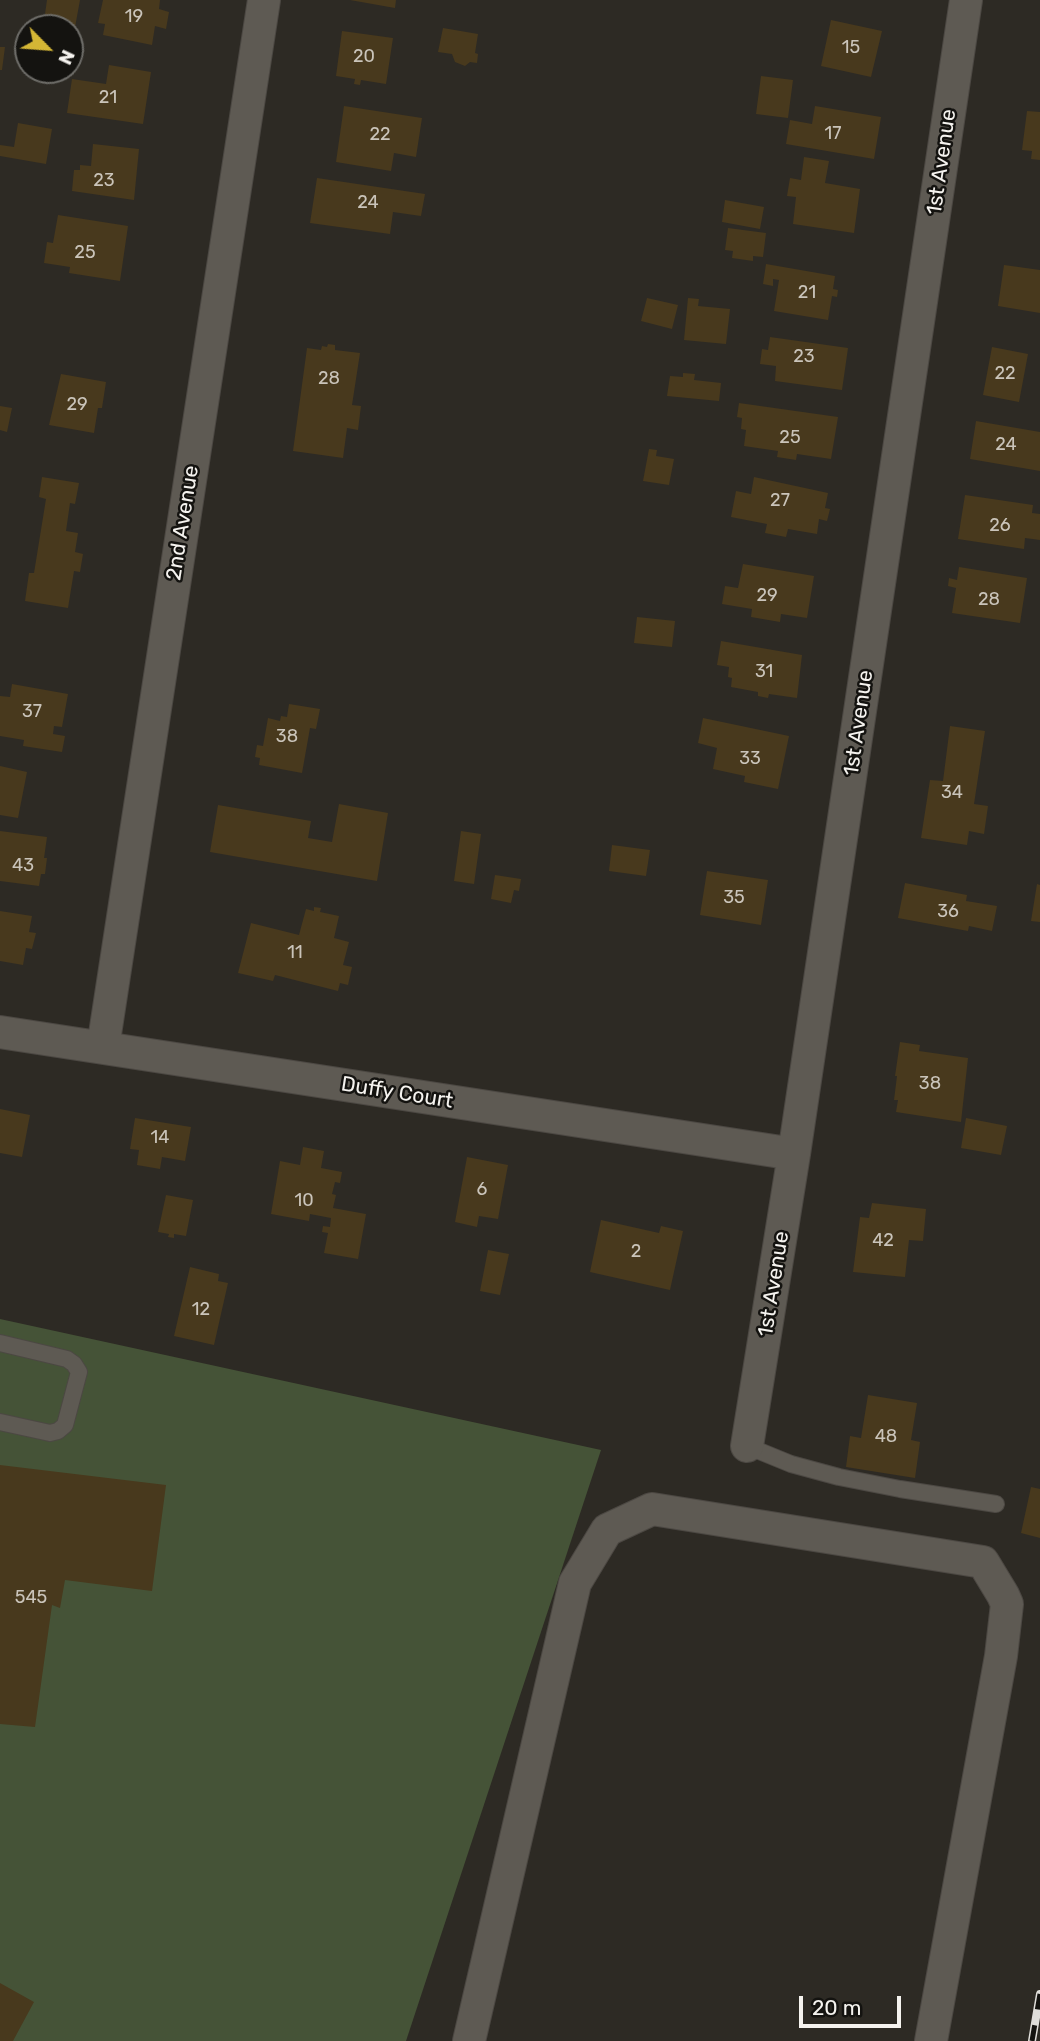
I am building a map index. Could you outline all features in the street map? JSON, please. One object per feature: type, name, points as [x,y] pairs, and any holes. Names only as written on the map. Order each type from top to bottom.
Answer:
[{"type":"street","name":"2nd Avenue","points":[[103,1047],[264,0]]},
{"type":"street","name":"1st Avenue","points":[[747,1446],[794,1154],[966,0]]},
{"type":"street","name":"Duffy Court","points":[[0,1032],[794,1154]]},
{"type":"street","points":[[469,2041],[575,1583],[607,1530],[652,1509],[983,1562],[1003,1595],[1007,1604],[1001,1656],[931,2041]]},
{"type":"lane","points":[[0,1343],[67,1359],[79,1372],[65,1425],[58,1431],[50,1433],[0,1422]]},
{"type":"lane","points":[[747,1446],[781,1461],[839,1477],[996,1504]]},
{"type":"green space","points":[[0,1319],[601,1450],[406,2041],[0,2041]]},
{"type":"building","points":[[47,0],[80,0],[77,14],[45,14]]},
{"type":"building","points":[[103,0],[160,0],[159,9],[169,12],[166,29],[155,26],[152,45],[103,35],[105,24],[98,23]]},
{"type":"building","points":[[350,0],[396,0],[395,8]]},
{"type":"building","points":[[831,20],[882,31],[871,77],[821,66]]},
{"type":"building","points":[[443,28],[478,34],[475,53],[478,54],[477,63],[470,62],[465,66],[455,62],[452,54],[438,52]]},
{"type":"building","points":[[342,31],[393,38],[386,84],[361,80],[360,85],[354,84],[355,79],[336,76]]},
{"type":"building","points":[[0,47],[5,47],[2,70],[0,70]]},
{"type":"building","points":[[109,65],[151,72],[143,124],[67,113],[71,84],[84,84],[84,81],[106,84]]},
{"type":"building","points":[[761,76],[793,80],[788,118],[756,114]]},
{"type":"building","points":[[344,106],[422,118],[416,157],[394,153],[391,171],[336,162]]},
{"type":"building","points":[[815,106],[881,117],[874,159],[786,144],[790,120],[812,124]]},
{"type":"building","points":[[1027,111],[1040,112],[1040,160],[1031,159],[1032,151],[1022,150]]},
{"type":"building","points":[[18,123],[52,129],[46,164],[0,156],[0,145],[14,147]]},
{"type":"building","points":[[93,144],[139,149],[134,200],[72,191],[74,170],[80,170],[80,165],[91,166]]},
{"type":"building","points":[[804,157],[829,161],[825,183],[860,189],[854,233],[793,224],[796,197],[787,196],[790,178],[801,180]]},
{"type":"building","points":[[317,178],[425,194],[421,216],[393,212],[390,234],[310,223]]},
{"type":"building","points":[[725,200],[764,207],[760,229],[722,222]]},
{"type":"building","points":[[58,215],[128,226],[120,281],[69,273],[70,267],[44,263],[47,242],[53,243]]},
{"type":"building","points":[[728,228],[766,233],[763,257],[753,256],[753,261],[732,258],[733,251],[725,250]]},
{"type":"building","points":[[766,264],[835,276],[833,289],[838,290],[837,297],[832,296],[828,320],[774,311],[779,280],[773,279],[773,286],[763,284]]},
{"type":"building","points":[[1004,265],[1040,270],[1040,313],[998,306]]},
{"type":"building","points":[[647,298],[678,305],[672,329],[641,321]]},
{"type":"building","points":[[688,298],[699,299],[698,306],[730,309],[726,344],[684,340]]},
{"type":"building","points":[[770,337],[848,348],[842,390],[775,381],[776,366],[760,364],[762,349],[768,350]]},
{"type":"building","points":[[328,344],[335,345],[335,350],[360,353],[352,405],[361,406],[358,430],[347,428],[343,458],[293,451],[307,348],[321,350],[322,346],[327,347]]},
{"type":"building","points":[[992,347],[1028,354],[1019,402],[983,395]]},
{"type":"building","points":[[683,373],[695,374],[694,380],[721,383],[719,401],[667,396],[670,376],[683,377]]},
{"type":"building","points":[[61,374],[106,382],[94,433],[49,425]]},
{"type":"building","points":[[739,403],[838,417],[831,459],[797,454],[796,460],[777,457],[778,451],[744,446],[746,430],[741,429],[742,418],[737,417]]},
{"type":"building","points":[[0,406],[12,408],[7,432],[0,430]]},
{"type":"building","points":[[976,421],[1040,432],[1040,471],[970,459]]},
{"type":"building","points":[[649,449],[657,450],[656,456],[674,459],[669,485],[643,481]]},
{"type":"building","points":[[42,477],[79,483],[75,504],[70,503],[66,531],[78,533],[75,552],[83,554],[80,572],[74,571],[68,608],[25,601],[29,573],[34,573],[46,499],[39,497]]},
{"type":"building","points":[[754,477],[828,493],[825,508],[830,509],[827,521],[819,519],[817,534],[788,529],[786,537],[765,533],[767,524],[731,517],[736,491],[751,494]]},
{"type":"building","points":[[965,495],[1033,505],[1032,513],[1040,514],[1040,540],[1025,538],[1024,549],[958,539]]},
{"type":"building","points":[[743,564],[814,576],[807,618],[781,614],[780,622],[751,617],[752,609],[722,604],[725,586],[738,588]]},
{"type":"building","points":[[959,567],[1027,578],[1020,623],[952,613],[956,588],[948,586],[949,578],[957,580]]},
{"type":"building","points":[[637,617],[675,621],[672,647],[634,643]]},
{"type":"building","points":[[721,641],[802,655],[797,698],[769,694],[768,698],[758,696],[758,692],[731,687],[729,667],[717,665]]},
{"type":"building","points":[[12,684],[68,694],[62,727],[54,726],[53,734],[65,736],[62,752],[23,746],[24,740],[0,736],[0,696],[10,697]]},
{"type":"building","points":[[289,704],[320,709],[316,729],[310,728],[302,773],[259,765],[260,758],[255,757],[257,745],[263,746],[268,718],[280,721],[281,716],[287,717]]},
{"type":"building","points":[[703,718],[789,736],[778,789],[744,782],[745,776],[713,769],[717,748],[698,743]]},
{"type":"building","points":[[950,726],[985,731],[974,804],[988,806],[984,834],[969,831],[967,845],[921,838],[930,780],[943,781]]},
{"type":"building","points":[[0,766],[27,772],[18,818],[0,815]]},
{"type":"building","points":[[339,804],[388,813],[377,881],[210,852],[218,805],[311,821],[308,838],[332,842]]},
{"type":"building","points":[[0,831],[47,837],[45,874],[41,874],[39,886],[0,881]]},
{"type":"building","points":[[461,831],[481,834],[474,884],[454,881]]},
{"type":"building","points":[[612,845],[650,850],[646,876],[609,871]]},
{"type":"building","points":[[707,871],[768,880],[761,925],[700,915]]},
{"type":"building","points":[[495,875],[521,879],[519,891],[514,890],[511,903],[491,899]]},
{"type":"building","points":[[905,883],[967,895],[966,901],[997,906],[992,931],[969,926],[968,931],[898,918]]},
{"type":"building","points":[[1037,884],[1040,885],[1040,922],[1031,921]]},
{"type":"building","points":[[314,907],[321,908],[320,912],[339,916],[334,938],[349,942],[343,965],[352,967],[348,985],[340,983],[338,991],[275,975],[273,981],[238,973],[251,923],[299,935],[306,909],[314,911]]},
{"type":"building","points":[[0,911],[32,916],[29,932],[36,933],[32,949],[26,948],[23,965],[0,961]]},
{"type":"building","points":[[900,1042],[920,1045],[919,1051],[968,1058],[961,1122],[896,1112],[898,1100],[894,1100],[895,1076]]},
{"type":"building","points":[[0,1109],[30,1115],[22,1157],[0,1153]]},
{"type":"building","points":[[135,1118],[191,1127],[185,1161],[162,1157],[160,1169],[137,1165],[139,1150],[130,1149]]},
{"type":"building","points":[[966,1118],[1007,1126],[1001,1155],[961,1148]]},
{"type":"building","points":[[303,1147],[324,1151],[321,1168],[342,1172],[340,1183],[335,1182],[332,1194],[336,1195],[333,1208],[366,1214],[358,1259],[324,1253],[328,1233],[322,1232],[323,1226],[330,1227],[331,1218],[310,1214],[309,1221],[271,1214],[280,1161],[300,1165]]},
{"type":"building","points":[[467,1157],[508,1165],[498,1219],[479,1216],[477,1227],[455,1222]]},
{"type":"building","points":[[166,1195],[193,1200],[186,1236],[174,1234],[174,1238],[158,1232]]},
{"type":"building","points":[[872,1203],[926,1209],[923,1241],[909,1240],[905,1277],[853,1272],[860,1217],[869,1218]]},
{"type":"building","points":[[601,1220],[659,1233],[661,1226],[683,1231],[670,1290],[590,1272]]},
{"type":"building","points":[[488,1250],[509,1254],[500,1295],[480,1291]]},
{"type":"building","points":[[190,1267],[219,1274],[218,1281],[228,1283],[214,1345],[174,1336]]},
{"type":"building","points":[[868,1395],[917,1403],[911,1440],[920,1442],[915,1478],[846,1467],[850,1436],[861,1438]]},
{"type":"building","points":[[0,1465],[166,1485],[152,1591],[65,1580],[60,1608],[52,1605],[35,1727],[0,1724]]},
{"type":"building","points":[[1031,1487],[1040,1489],[1040,1538],[1021,1533]]},
{"type":"building","points":[[0,1983],[34,2002],[13,2041],[0,2041]]},
{"type":"railway","points":[[1032,2041],[1040,1994]]}]
